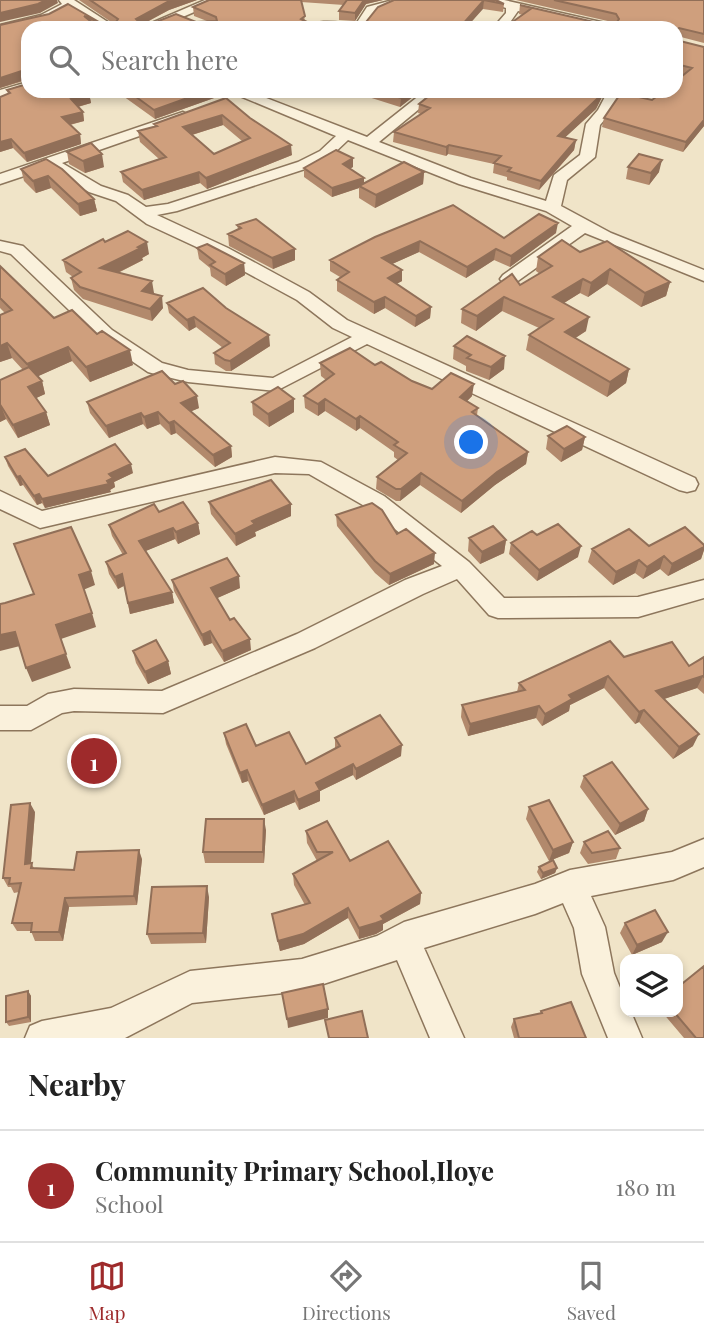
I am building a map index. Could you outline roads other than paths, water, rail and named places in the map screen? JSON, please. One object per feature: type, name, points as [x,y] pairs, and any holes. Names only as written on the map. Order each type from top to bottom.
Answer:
[{"type":"street","points":[[161,21],[216,0]]},
{"type":"street","points":[[364,21],[371,10],[407,0]]},
{"type":"street","points":[[488,0],[581,21]]},
{"type":"street","points":[[22,21],[71,3],[100,21]]},
{"type":"street","points":[[506,21],[510,17],[509,3]]},
{"type":"street","points":[[174,15],[189,21]]},
{"type":"street","points":[[0,29],[21,21]]},
{"type":"street","points":[[0,95],[21,88]]},
{"type":"street","points":[[245,98],[465,181],[552,208],[605,237],[704,276]]},
{"type":"street","points":[[368,144],[425,98]]},
{"type":"street","points":[[552,208],[560,178],[587,157],[593,124],[611,98]]},
{"type":"street","points":[[0,179],[197,112]]},
{"type":"street","points":[[147,217],[303,165],[324,154],[344,136]]},
{"type":"street","points":[[50,162],[95,189],[122,198],[147,217],[222,252],[303,296],[340,324],[687,484]]},
{"type":"street","points":[[509,279],[583,226]]},
{"type":"street","points":[[0,246],[17,250],[87,318],[131,354],[155,368],[188,376],[276,384],[366,337]]},
{"type":"street","points":[[166,388],[188,376]]},
{"type":"street","points":[[0,499],[40,520],[275,465],[313,467],[376,502],[461,568],[498,608],[638,607],[704,589]]},
{"type":"street","points":[[0,718],[31,718],[57,702],[74,700],[163,702],[306,641],[414,587],[461,568]]},
{"type":"street","points":[[41,1038],[110,1031],[190,987],[302,975],[384,950],[404,938],[570,886],[673,866],[704,853]]},
{"type":"street","points":[[570,886],[589,927],[598,974],[625,1038]]},
{"type":"street","points":[[404,938],[447,1038]]},
{"type":"place","name":"Community Primary School,Iloye","points":[[94,761]]}]
